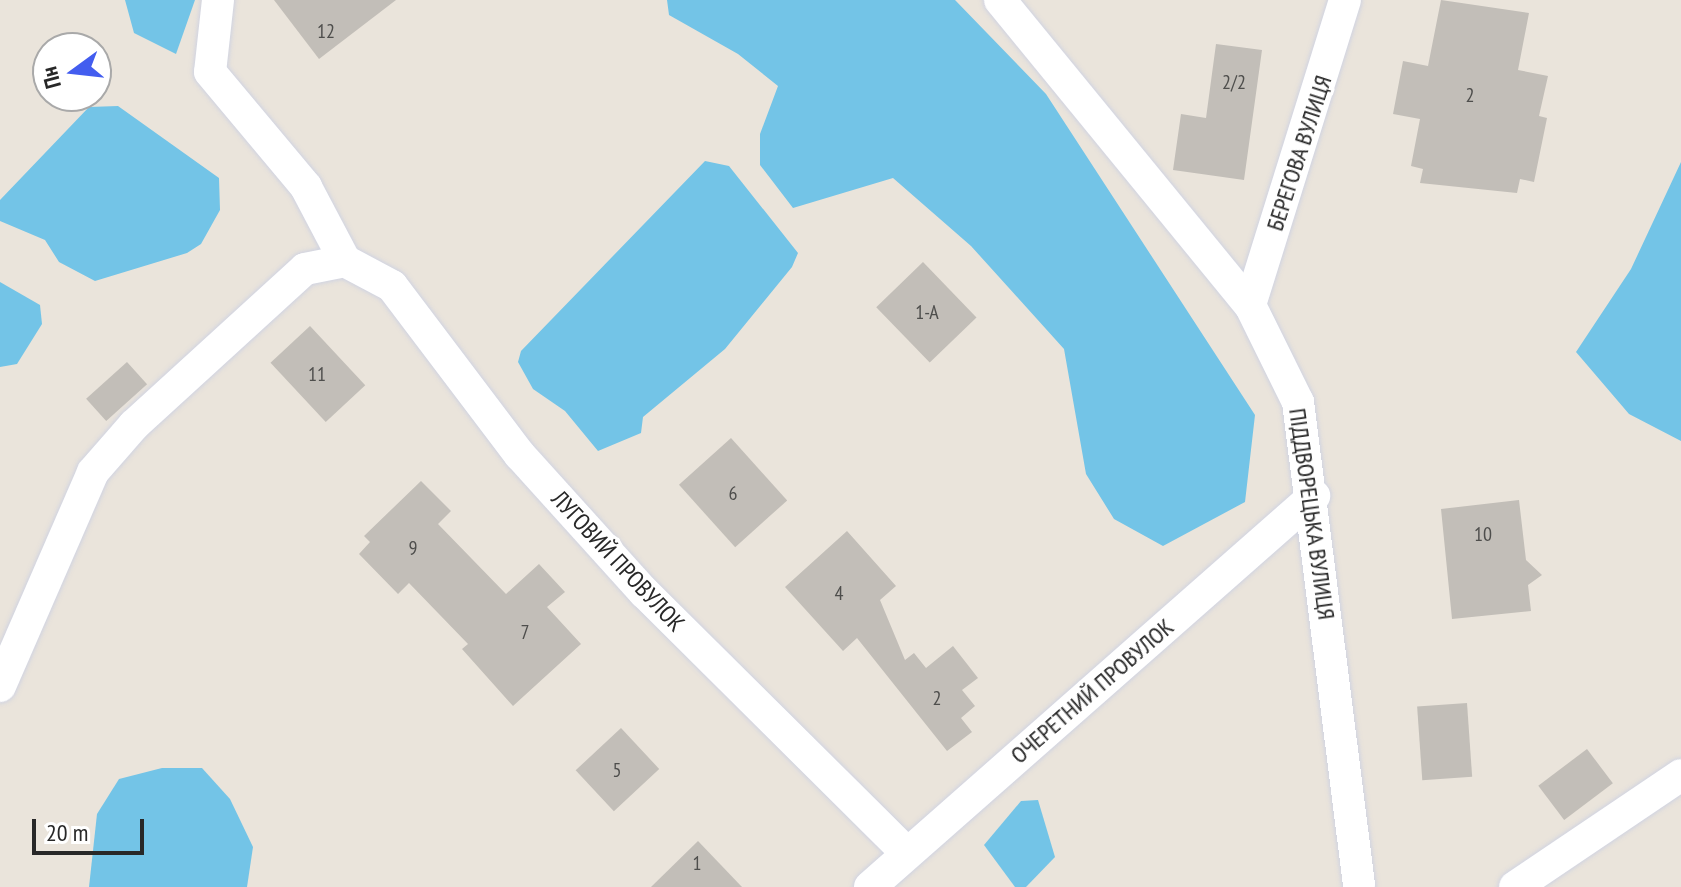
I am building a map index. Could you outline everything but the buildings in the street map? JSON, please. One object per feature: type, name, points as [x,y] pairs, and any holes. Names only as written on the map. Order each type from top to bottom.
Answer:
[{"type":"street","points":[[0,686],[93,472],[134,425],[305,269],[345,261],[306,187],[210,72],[218,0]]},
{"type":"street","name":"ПІДДВОРЕЦЬКА ВУЛИЦЯ","points":[[1000,0],[1250,305],[1298,402],[1314,496],[1359,887]]},
{"type":"street","name":"БЕРЕГОВА ВУЛИЦЯ","points":[[1250,305],[1345,0]]},
{"type":"street","name":"ЛУГОВИЙ ПРОВУЛОК","points":[[345,261],[392,286],[520,455],[623,569],[905,851]]},
{"type":"street","name":"ОЧЕРЕТНИЙ ПРОВУЛОК","points":[[870,887],[905,851],[1314,496]]},
{"type":"street","points":[[1515,887],[1681,775]]},
{"type":"water","points":[[125,0],[195,0],[176,54],[134,33]]},
{"type":"water","points":[[667,0],[955,0],[1046,94],[1255,415],[1245,502],[1163,546],[1114,519],[1086,474],[1064,349],[971,246],[893,178],[793,208],[760,165],[760,134],[778,86],[738,54],[669,15]]},
{"type":"water","points":[[112,106],[118,106],[219,178],[220,210],[201,244],[187,253],[95,281],[59,262],[45,240],[0,221],[0,200],[84,112],[112,112]]},
{"type":"water","points":[[705,161],[729,166],[798,253],[792,267],[725,349],[643,417],[641,433],[598,451],[565,411],[533,389],[518,362],[521,351]]},
{"type":"water","points":[[1681,162],[1681,441],[1629,414],[1576,352],[1631,269]]},
{"type":"water","points":[[0,282],[40,305],[42,324],[17,364],[0,367]]},
{"type":"water","points":[[162,768],[202,768],[230,799],[253,847],[247,887],[89,887],[97,814],[119,779]]},
{"type":"water","points":[[1038,800],[1055,857],[1026,887],[1015,887],[984,845],[1021,801]]}]
